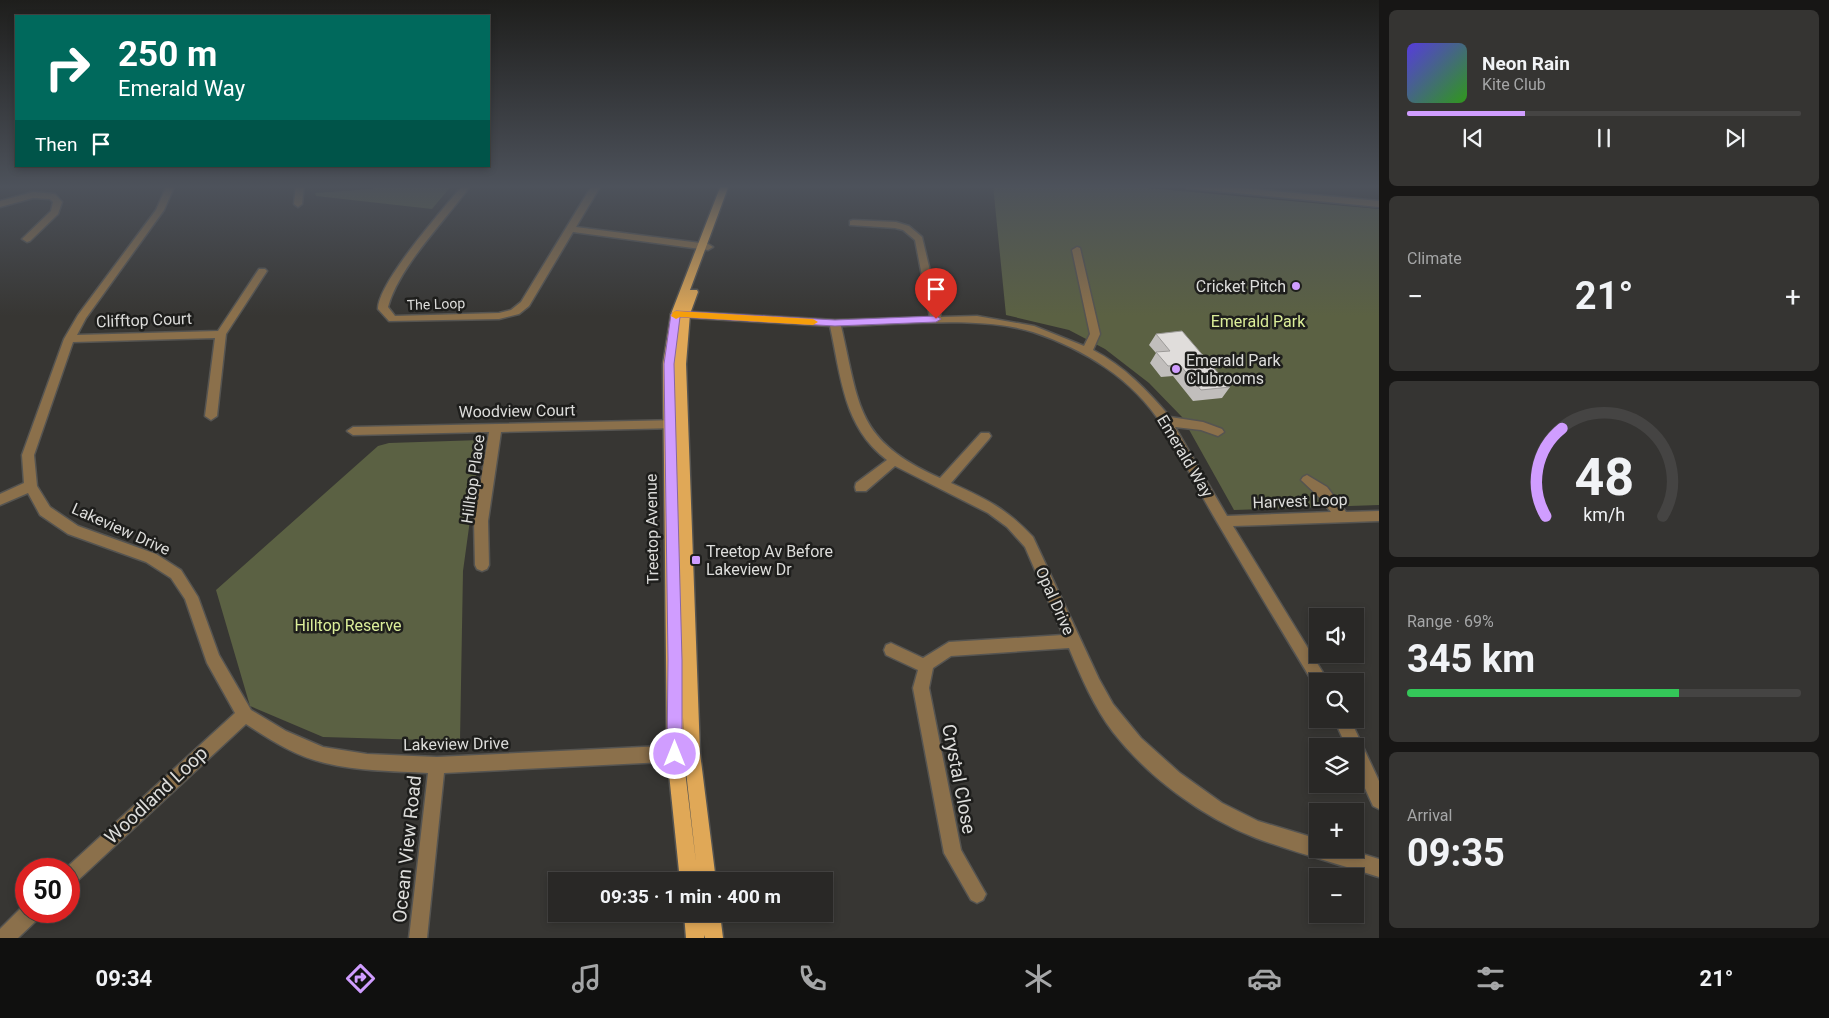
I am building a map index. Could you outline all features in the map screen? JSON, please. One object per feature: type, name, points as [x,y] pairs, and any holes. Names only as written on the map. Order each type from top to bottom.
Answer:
[{"type":"main road","name":"Treetop Avenue","points":[[688,872],[675,754],[676,424],[681,314],[710,229]]},
{"type":"main road","name":"Treetop Avenue","points":[[704,246],[712,229]]},
{"type":"main road","name":"Treetop Avenue","points":[[676,424],[692,753],[706,872]]},
{"type":"main road","points":[[693,922],[695,938]]},
{"type":"main road","points":[[712,922],[714,938]]},
{"type":"street","points":[[27,239],[37,229]]},
{"type":"street","name":"Lakeview Drive","points":[[146,229],[82,317],[69,339],[28,455],[31,486],[45,511],[73,530],[152,558],[176,574],[192,596],[212,658],[245,715],[280,737],[323,755],[368,762],[437,764],[692,753]]},
{"type":"street","name":"The Loop","points":[[434,229],[391,286],[383,306],[384,312],[393,319],[499,316],[515,312],[525,304],[570,229]]},
{"type":"street","points":[[570,229],[704,246]]},
{"type":"street","points":[[907,229],[919,239],[936,319]]},
{"type":"street","points":[[1077,250],[1095,334],[1087,351]]},
{"type":"street","points":[[212,416],[221,334],[262,271]]},
{"type":"street","name":"Emerald Way","points":[[681,314],[835,323],[977,319],[1034,329],[1087,351],[1108,363],[1125,377],[1146,397],[1166,421],[1223,521],[1315,673]]},
{"type":"street","name":"Opal Drive","points":[[835,323],[854,405],[863,428],[874,443],[895,460],[915,473],[971,497],[1008,520],[1028,540],[1073,641],[1107,710],[1136,745],[1176,781],[1221,811],[1255,828],[1309,846]]},
{"type":"street","name":"Clifftop Court","points":[[69,339],[221,334]]},
{"type":"street","points":[[1166,421],[1203,426],[1218,432]]},
{"type":"street","name":"Woodview Court","points":[[353,431],[676,424]]},
{"type":"street","name":"Hilltop Place","points":[[482,565],[481,521],[496,428]]},
{"type":"street","points":[[942,484],[985,436]]},
{"type":"street","points":[[861,487],[895,460]]},
{"type":"street","points":[[1307,480],[1322,491],[1342,516]]},
{"type":"street","points":[[0,500],[31,486]]},
{"type":"street","name":"Harvest Loop","points":[[1223,521],[1379,516]]},
{"type":"street","points":[[891,650],[926,667],[930,661],[949,649],[1073,641]]},
{"type":"street","name":"Crystal Close","points":[[926,667],[922,688],[954,854],[977,894]]},
{"type":"street","name":"Woodland Loop","points":[[80,867],[223,733],[245,715]]},
{"type":"street","points":[[1346,728],[1379,800]]},
{"type":"street","name":"Ocean View Road","points":[[418,938],[437,764]]},
{"type":"street","name":"Opal Drive","points":[[1347,858],[1379,868]]},
{"type":"street","points":[[4,938],[20,923]]},
{"type":"green space","name":"Emerald Park","points":[[997,229],[1379,229],[1379,505],[1234,510],[1182,417],[1149,383],[1105,349],[1069,330],[1006,315]]},
{"type":"green space","name":"Hilltop Reserve","points":[[481,440],[463,571],[460,741],[323,737],[250,706],[216,590],[378,446],[389,443]]},
{"type":"building","points":[[1182,331],[1230,387],[1201,390],[1180,365],[1168,366],[1156,352],[1170,351],[1156,334]]},
{"type":"slow traffic","points":[[676,316],[676,314],[813,322]]},
{"type":"place","name":"Cricket Pitch","points":[[1296,286]]},
{"type":"place","name":"Emerald Park Clubrooms","points":[[1176,369]]},
{"type":"place","name":"Treetop Av Before Lakeview Dr","points":[[696,560]]},
{"type":"route","points":[[675,754],[669,364],[676,314],[835,323],[936,319]]}]
